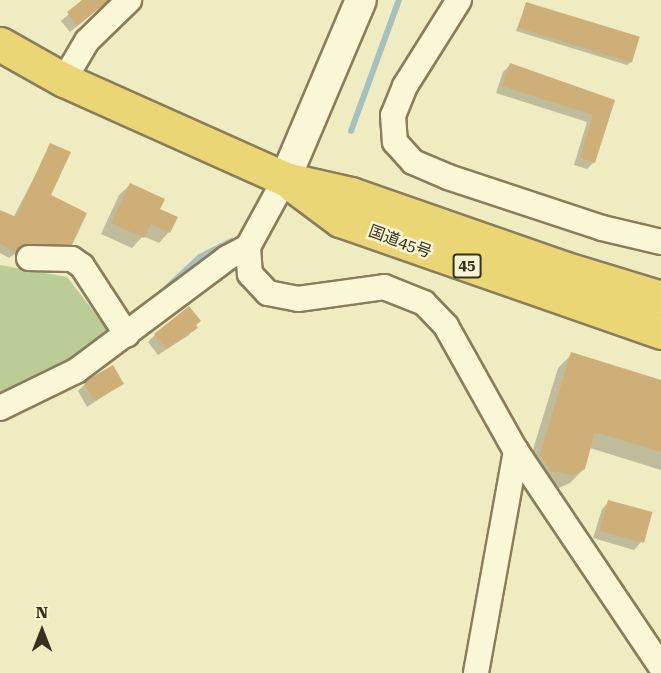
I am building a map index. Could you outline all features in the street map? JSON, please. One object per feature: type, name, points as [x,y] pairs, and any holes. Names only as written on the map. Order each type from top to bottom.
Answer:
[{"type":"highway","name":"国道45号","points":[[0,44],[64,80],[285,179],[351,194],[563,268],[661,298]]},
{"type":"highway","name":"国道45号","points":[[285,179],[340,220],[661,332]]},
{"type":"street","points":[[64,80],[87,41],[129,0]]},
{"type":"street","points":[[361,0],[285,179],[248,247],[250,274],[268,293],[298,299],[384,287],[423,303],[446,326],[516,451],[661,667]]},
{"type":"street","points":[[459,0],[405,86],[393,115],[395,142],[413,162],[448,177],[602,228],[661,242]]},
{"type":"street","points":[[0,408],[76,371],[128,335],[227,258],[248,247]]},
{"type":"street","points":[[29,258],[72,260],[82,266],[128,335]]},
{"type":"street","points":[[476,673],[516,451]]},
{"type":"green space","points":[[0,265],[67,277],[109,331],[69,361],[0,393]]},
{"type":"building","points":[[82,0],[109,0],[77,26],[67,12]]},
{"type":"building","points":[[526,2],[640,37],[632,63],[518,28]]},
{"type":"building","points":[[510,63],[615,100],[595,163],[580,158],[593,115],[502,86]]},
{"type":"building","points":[[50,143],[71,152],[51,195],[87,213],[72,245],[29,244],[16,252],[0,244],[0,210],[16,217]]},
{"type":"building","points":[[130,183],[165,199],[160,209],[178,217],[170,233],[151,224],[144,238],[111,223]]},
{"type":"building","points":[[189,306],[201,321],[196,325],[198,328],[166,349],[154,334]]},
{"type":"building","points":[[571,352],[661,380],[661,452],[595,432],[585,469],[573,475],[550,471],[540,454]]},
{"type":"building","points":[[113,365],[124,384],[95,401],[84,382]]},
{"type":"building","points":[[608,500],[652,512],[644,543],[600,531]]},
{"type":"waterway","points":[[351,131],[399,0]]},
{"type":"waterway","points":[[158,296],[200,257],[231,241]]}]
